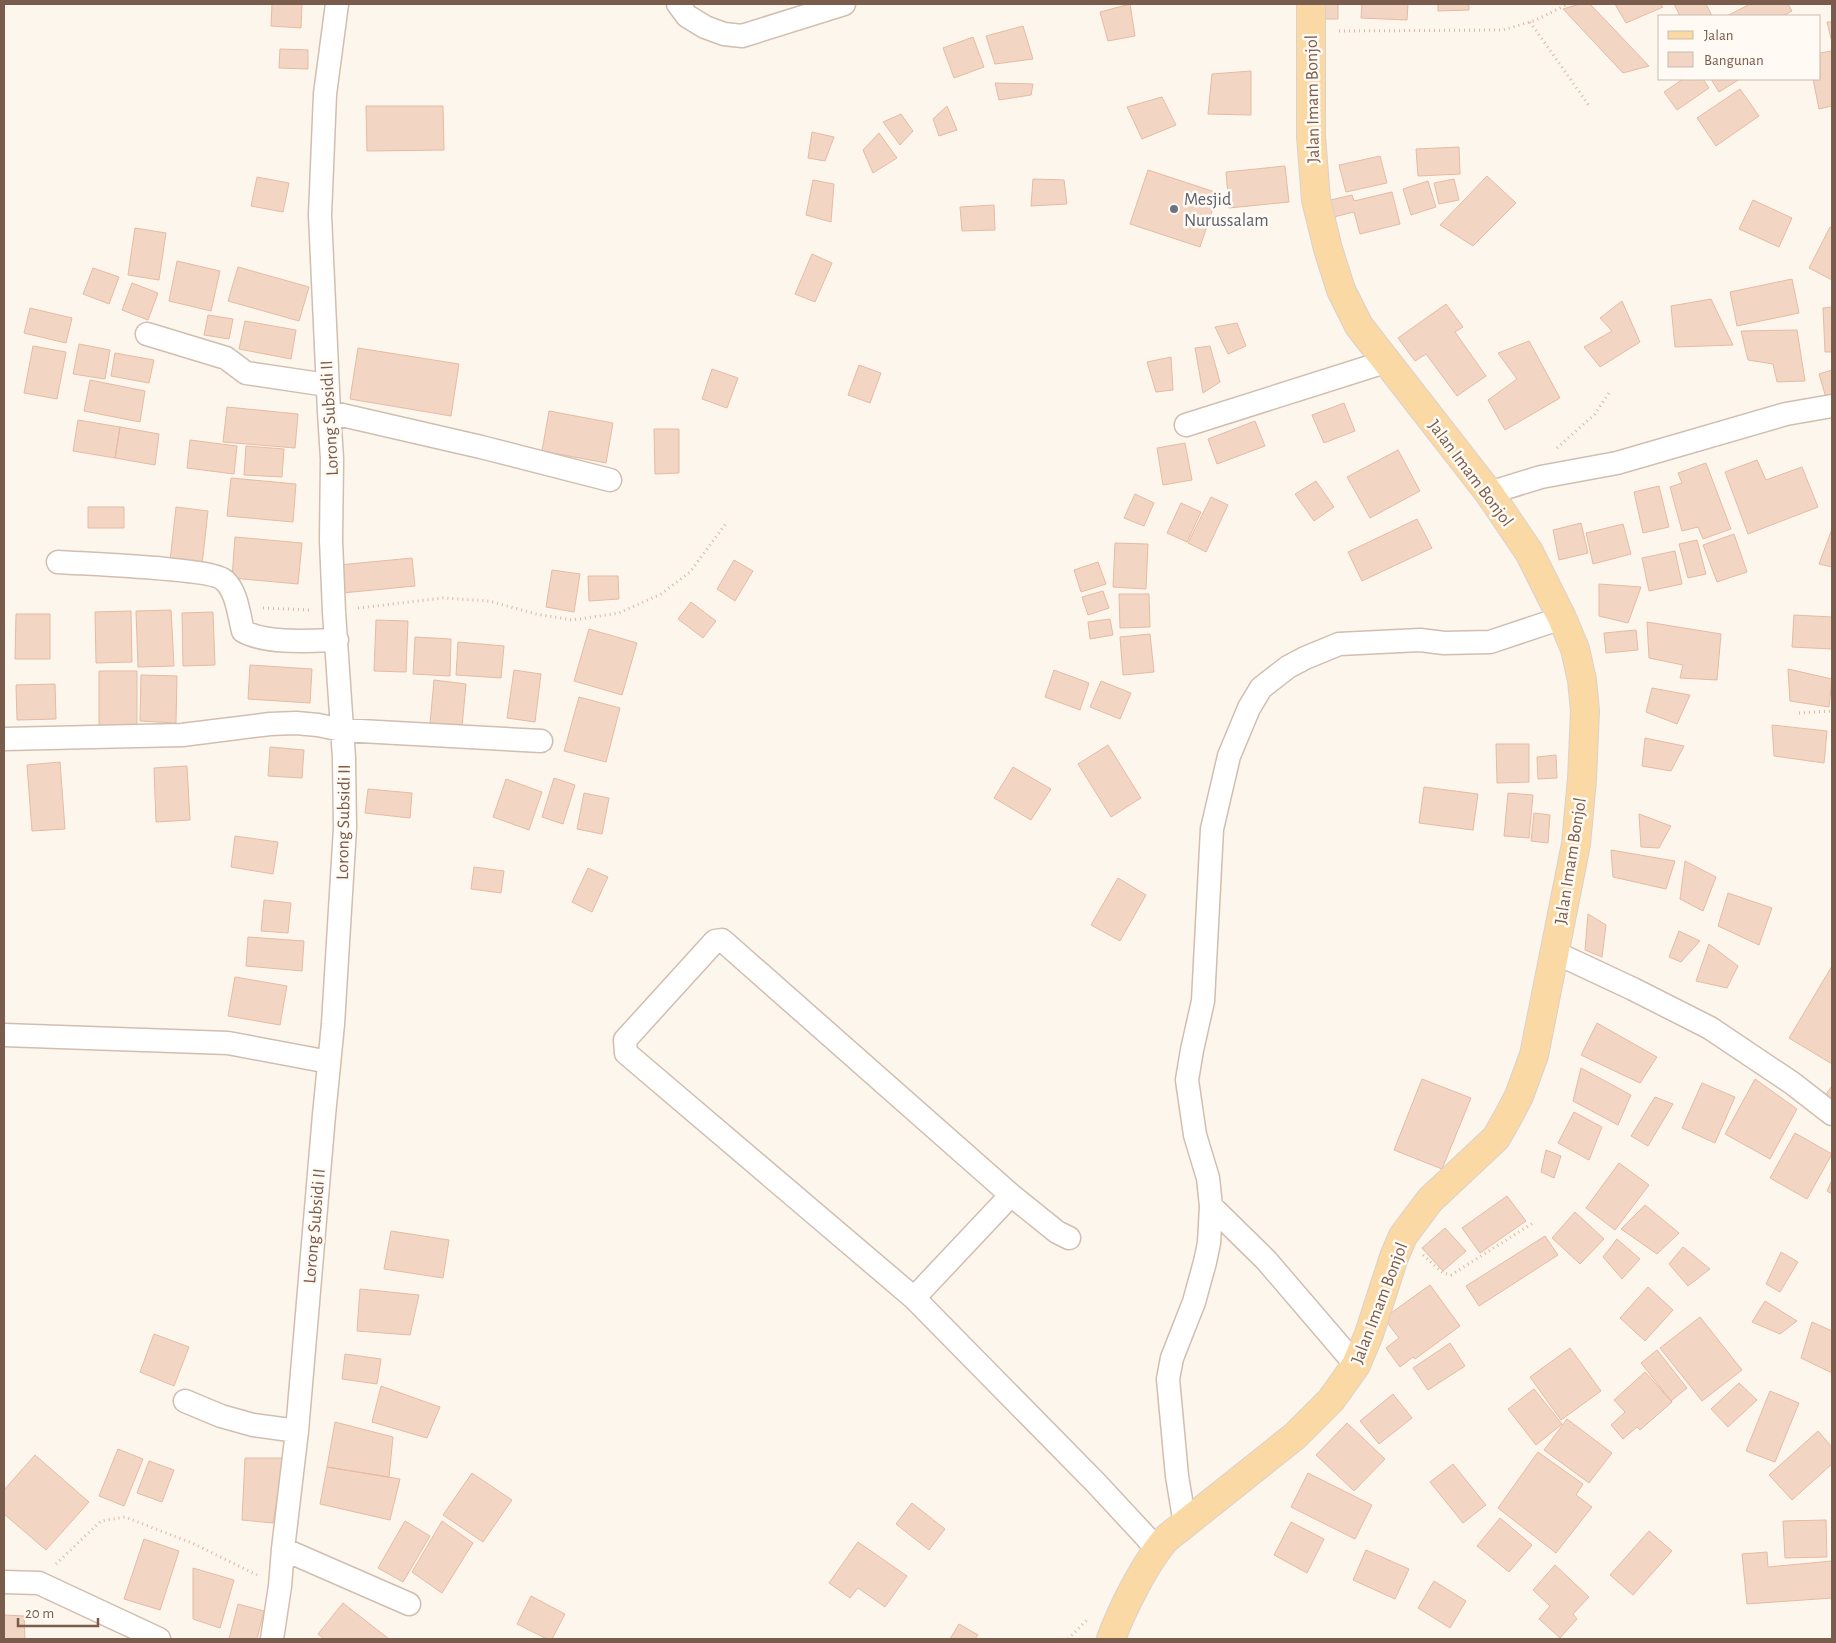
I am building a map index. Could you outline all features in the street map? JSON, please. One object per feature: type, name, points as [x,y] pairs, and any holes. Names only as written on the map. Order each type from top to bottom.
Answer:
[{"type":"main road","name":"Jalan Imam Bonjol","points":[[1111,1639],[1117,1623],[1156,1550],[1167,1538],[1295,1436],[1331,1400],[1356,1365],[1372,1326],[1394,1257],[1403,1236],[1430,1200],[1496,1138],[1519,1096],[1534,1055],[1576,844],[1582,779],[1585,711],[1582,680],[1575,649],[1562,618],[1529,552],[1489,493],[1385,362],[1359,326],[1341,290],[1328,249],[1316,200],[1311,136],[1311,4]]},
{"type":"street","name":"Lorong Subsidi II","points":[[272,1639],[280,1586],[297,1431],[336,980],[345,828],[344,758],[331,540],[332,459],[328,412],[320,215],[325,94],[337,4]]},
{"type":"street","points":[[678,4],[688,16],[705,27],[724,34],[742,36],[844,4]]},
{"type":"street","points":[[147,334],[205,350],[226,358],[246,373],[327,385]]},
{"type":"street","points":[[1186,425],[1385,362]]},
{"type":"street","points":[[1489,493],[1541,477],[1617,463],[1786,414],[1832,406]]},
{"type":"street","points":[[328,412],[481,447],[610,480]]},
{"type":"street","points":[[58,562],[174,569],[213,575],[224,580],[231,590],[242,631],[251,636],[308,641],[337,640]]},
{"type":"street","points":[[1185,1524],[1177,1476],[1168,1379],[1172,1358],[1194,1302],[1209,1243],[1211,1206],[1208,1178],[1195,1135],[1186,1080],[1203,1001],[1210,903],[1211,852],[1216,807],[1229,756],[1249,708],[1261,688],[1288,667],[1305,658],[1339,644],[1420,640],[1444,643],[1490,642],[1562,618]]},
{"type":"street","points":[[4,739],[182,734],[270,724],[296,723],[342,730],[541,741]]},
{"type":"street","points":[[1069,1238],[1057,1232],[1011,1195],[722,940],[715,941],[632,1029],[625,1040],[626,1052],[914,1298],[1096,1483],[1156,1550]]},
{"type":"street","points":[[1554,952],[1710,1028],[1792,1082],[1832,1114]]},
{"type":"street","points":[[4,1035],[228,1043],[329,1062]]},
{"type":"street","points":[[914,1298],[1011,1195]]},
{"type":"street","points":[[1211,1206],[1266,1260],[1356,1365]]},
{"type":"street","points":[[185,1401],[221,1416],[245,1423],[297,1431]]},
{"type":"street","points":[[283,1549],[410,1604]]},
{"type":"street","points":[[4,1582],[39,1583],[159,1639]]},
{"type":"path","points":[[1310,31],[1503,30],[1536,20],[1568,4]]},
{"type":"path","points":[[1530,22],[1590,106]]},
{"type":"path","points":[[1541,477],[1548,458],[1555,449],[1595,414],[1609,392]]},
{"type":"path","points":[[236,606],[334,612],[387,603],[443,598],[489,601],[536,614],[572,620],[618,613],[661,594],[690,572],[727,522]]},
{"type":"path","points":[[1799,713],[1832,711]]},
{"type":"path","points":[[1403,1236],[1443,1273],[1448,1275],[1533,1224]]},
{"type":"path","points":[[39,1583],[102,1521],[125,1516],[192,1543],[280,1586]]},
{"type":"building","points":[[272,4],[302,4],[301,28],[271,26]]},
{"type":"building","points":[[1130,4],[1135,36],[1108,41],[1100,12]]},
{"type":"building","points":[[1325,4],[1338,4],[1338,19],[1324,19]]},
{"type":"building","points":[[1362,4],[1408,4],[1407,20],[1361,18]]},
{"type":"building","points":[[1438,4],[1469,4],[1469,10],[1438,11]]},
{"type":"building","points":[[1580,4],[1590,4],[1649,66],[1623,73],[1563,9]]},
{"type":"building","points":[[1615,4],[1660,4],[1663,7],[1626,23]]},
{"type":"building","points":[[1674,4],[1706,4],[1712,15],[1680,15]]},
{"type":"building","points":[[1750,4],[1788,4],[1792,11],[1785,15],[1729,15]]},
{"type":"building","points":[[1827,22],[1832,22],[1832,42]]},
{"type":"building","points":[[1023,26],[1033,59],[995,64],[986,36]]},
{"type":"building","points":[[973,37],[984,67],[954,78],[943,48]]},
{"type":"building","points":[[280,49],[308,50],[308,69],[279,68]]},
{"type":"building","points":[[1832,51],[1832,106],[1819,109],[1813,80],[1821,80],[1821,53]]},
{"type":"building","points":[[1251,71],[1251,115],[1208,114],[1212,74]]},
{"type":"building","points":[[1682,80],[1704,80],[1709,88],[1677,110],[1664,92]]},
{"type":"building","points":[[1712,80],[1738,80],[1719,92]]},
{"type":"building","points":[[995,83],[1033,84],[1031,95],[999,100]]},
{"type":"building","points":[[1740,89],[1759,116],[1716,146],[1697,118]]},
{"type":"building","points":[[1162,97],[1176,125],[1142,139],[1127,107]]},
{"type":"building","points":[[366,106],[443,106],[444,150],[367,151]]},
{"type":"building","points":[[947,106],[957,130],[939,136],[933,119]]},
{"type":"building","points":[[901,114],[913,131],[900,145],[883,122]]},
{"type":"building","points":[[812,132],[834,137],[825,161],[808,158]]},
{"type":"building","points":[[879,133],[897,158],[873,173],[863,150]]},
{"type":"building","points":[[1459,147],[1460,174],[1418,176],[1416,149]]},
{"type":"building","points":[[1380,156],[1387,183],[1346,192],[1339,165]]},
{"type":"building","points":[[1285,166],[1289,202],[1229,208],[1226,172]]},
{"type":"building","name":"Mesjid Nurussalam","points":[[1148,170],[1218,193],[1200,247],[1130,224]]},
{"type":"building","points":[[1487,176],[1516,203],[1473,246],[1440,225]]},
{"type":"building","points":[[257,177],[289,183],[283,212],[251,206]]},
{"type":"building","points":[[1033,179],[1064,180],[1067,204],[1031,206]]},
{"type":"building","points":[[1454,179],[1459,200],[1439,204],[1434,183]]},
{"type":"building","points":[[813,180],[834,184],[831,222],[806,215]]},
{"type":"building","points":[[1428,181],[1436,207],[1411,215],[1403,189]]},
{"type":"building","points":[[1392,192],[1400,224],[1360,234],[1354,212],[1330,218],[1326,201],[1352,195],[1354,201]]},
{"type":"building","points":[[1753,200],[1792,218],[1779,247],[1739,229]]},
{"type":"building","points":[[994,205],[995,230],[962,231],[960,207]]},
{"type":"building","points":[[1830,227],[1832,228],[1832,280],[1809,268]]},
{"type":"building","points":[[135,228],[166,233],[159,280],[128,275]]},
{"type":"building","points":[[812,254],[832,263],[815,302],[795,294]]},
{"type":"building","points":[[177,261],[220,271],[211,311],[169,301]]},
{"type":"building","points":[[238,267],[309,287],[299,321],[228,301]]},
{"type":"building","points":[[93,268],[119,277],[109,304],[83,294]]},
{"type":"building","points":[[1792,279],[1799,313],[1737,326],[1730,292]]},
{"type":"building","points":[[132,283],[158,293],[148,320],[122,310]]},
{"type":"building","points":[[1711,299],[1733,345],[1675,347],[1671,306]]},
{"type":"building","points":[[1622,301],[1640,342],[1600,367],[1584,347],[1612,331],[1600,318]]},
{"type":"building","points":[[1446,304],[1463,327],[1455,332],[1486,376],[1457,396],[1426,354],[1415,361],[1398,338]]},
{"type":"building","points":[[1832,307],[1832,352],[1825,352],[1823,308]]},
{"type":"building","points":[[30,308],[72,318],[66,343],[24,333]]},
{"type":"building","points":[[208,315],[233,319],[229,339],[204,335]]},
{"type":"building","points":[[245,321],[296,330],[291,359],[239,349]]},
{"type":"building","points":[[1237,323],[1246,346],[1228,354],[1215,327]]},
{"type":"building","points":[[1797,330],[1805,381],[1777,382],[1773,364],[1748,360],[1741,331]]},
{"type":"building","points":[[1529,341],[1560,398],[1505,430],[1488,400],[1517,379],[1498,353]]},
{"type":"building","points":[[79,344],[110,350],[105,379],[73,374]]},
{"type":"building","points":[[33,346],[66,352],[57,399],[24,393]]},
{"type":"building","points":[[1210,346],[1220,382],[1203,393],[1195,348]]},
{"type":"building","points":[[358,348],[459,364],[451,416],[350,399]]},
{"type":"building","points":[[115,353],[154,360],[149,383],[111,376]]},
{"type":"building","points":[[1171,357],[1173,390],[1156,392],[1147,362]]},
{"type":"building","points":[[859,365],[881,373],[870,403],[848,395]]},
{"type":"building","points":[[712,369],[738,378],[727,408],[702,399]]},
{"type":"building","points":[[1832,370],[1832,396],[1826,398],[1819,374]]},
{"type":"building","points":[[90,380],[145,391],[140,422],[84,411]]},
{"type":"building","points":[[1344,403],[1355,431],[1324,443],[1312,415]]},
{"type":"building","points":[[227,407],[298,414],[295,448],[223,442]]},
{"type":"building","points":[[549,411],[613,423],[606,463],[542,451]]},
{"type":"building","points":[[78,420],[120,427],[115,458],[73,451]]},
{"type":"building","points":[[1255,421],[1265,446],[1217,464],[1208,439]]},
{"type":"building","points":[[120,427],[159,434],[155,465],[115,458]]},
{"type":"building","points":[[654,429],[679,429],[679,473],[655,474]]},
{"type":"building","points":[[190,440],[237,446],[234,474],[187,468]]},
{"type":"building","points":[[1185,443],[1192,480],[1163,485],[1157,448]]},
{"type":"building","points":[[246,446],[284,449],[282,477],[244,475]]},
{"type":"building","points":[[1398,450],[1420,491],[1370,518],[1347,477]]},
{"type":"building","points":[[1757,460],[1766,480],[1802,467],[1818,507],[1748,534],[1725,472]]},
{"type":"building","points":[[1706,463],[1731,529],[1703,539],[1698,527],[1682,531],[1670,487],[1682,483],[1678,473]]},
{"type":"building","points":[[231,478],[296,484],[293,522],[227,516]]},
{"type":"building","points":[[1316,481],[1334,507],[1314,521],[1295,494]]},
{"type":"building","points":[[1659,486],[1669,527],[1643,533],[1634,492]]},
{"type":"building","points":[[1135,494],[1154,503],[1144,526],[1124,518]]},
{"type":"building","points":[[1211,497],[1228,505],[1206,552],[1188,543]]},
{"type":"building","points":[[1181,503],[1201,512],[1187,542],[1167,533]]},
{"type":"building","points":[[88,507],[124,507],[124,528],[88,528]]},
{"type":"building","points":[[176,507],[208,511],[202,565],[170,561]]},
{"type":"building","points":[[1417,519],[1432,548],[1362,581],[1348,552]]},
{"type":"building","points":[[1581,523],[1588,553],[1559,560],[1553,530]]},
{"type":"building","points":[[1623,524],[1631,554],[1593,564],[1586,533]]},
{"type":"building","points":[[1832,529],[1832,567],[1819,564]]},
{"type":"building","points":[[1734,534],[1747,572],[1717,582],[1703,545]]},
{"type":"building","points":[[235,537],[302,543],[298,584],[232,578]]},
{"type":"building","points":[[1697,540],[1706,574],[1688,578],[1679,544]]},
{"type":"building","points":[[1115,543],[1148,544],[1146,589],[1113,587]]},
{"type":"building","points":[[1675,551],[1682,584],[1649,591],[1642,558]]},
{"type":"building","points":[[412,558],[415,586],[342,593],[339,565]]},
{"type":"building","points":[[734,560],[753,571],[735,601],[717,589]]},
{"type":"building","points":[[1098,562],[1106,584],[1081,592],[1074,570]]},
{"type":"building","points":[[552,570],[580,574],[574,612],[546,607]]},
{"type":"building","points":[[588,576],[618,576],[619,599],[589,601]]},
{"type":"building","points":[[1599,584],[1641,587],[1628,623],[1599,616]]},
{"type":"building","points":[[1103,591],[1109,608],[1088,615],[1082,597]]},
{"type":"building","points":[[1119,594],[1149,594],[1150,627],[1120,628]]},
{"type":"building","points":[[691,602],[716,621],[703,638],[678,619]]},
{"type":"building","points":[[171,610],[174,666],[138,667],[136,611]]},
{"type":"building","points":[[131,611],[132,662],[96,663],[95,612]]},
{"type":"building","points":[[213,612],[215,665],[183,666],[182,613]]},
{"type":"building","points":[[16,614],[50,614],[50,659],[15,659]]},
{"type":"building","points":[[1794,615],[1832,617],[1832,649],[1792,647]]},
{"type":"building","points":[[1110,619],[1113,635],[1090,639],[1088,622]]},
{"type":"building","points":[[376,620],[408,621],[406,672],[374,671]]},
{"type":"building","points":[[1647,622],[1721,634],[1717,680],[1680,678],[1683,665],[1649,658]]},
{"type":"building","points":[[589,629],[637,643],[622,695],[574,681]]},
{"type":"building","points":[[1636,630],[1638,650],[1606,653],[1604,633]]},
{"type":"building","points":[[1150,634],[1154,672],[1123,675],[1120,637]]},
{"type":"building","points":[[415,637],[451,639],[450,676],[413,674]]},
{"type":"building","points":[[458,642],[504,646],[501,678],[456,675]]},
{"type":"building","points":[[250,665],[312,669],[310,703],[248,699]]},
{"type":"building","points":[[1788,669],[1832,679],[1829,707],[1790,701]]},
{"type":"building","points":[[514,670],[541,674],[535,722],[507,718]]},
{"type":"building","points":[[1054,670],[1089,683],[1080,710],[1045,697]]},
{"type":"building","points":[[99,671],[137,671],[137,730],[99,730]]},
{"type":"building","points":[[141,675],[177,676],[176,723],[140,721]]},
{"type":"building","points":[[434,680],[466,684],[462,727],[430,724]]},
{"type":"building","points":[[1101,681],[1131,693],[1120,719],[1090,707]]},
{"type":"building","points":[[55,684],[56,719],[17,720],[16,685]]},
{"type":"building","points":[[1652,688],[1690,695],[1677,724],[1646,712]]},
{"type":"building","points":[[579,697],[620,708],[606,762],[564,751]]},
{"type":"building","points":[[1772,725],[1827,731],[1824,763],[1774,756]]},
{"type":"building","points":[[1645,738],[1684,746],[1671,771],[1642,766]]},
{"type":"building","points":[[1496,744],[1529,744],[1529,782],[1497,783]]},
{"type":"building","points":[[1108,745],[1141,798],[1111,817],[1078,764]]},
{"type":"building","points":[[270,747],[304,750],[302,778],[268,776]]},
{"type":"building","points":[[1556,755],[1557,778],[1538,779],[1537,757]]},
{"type":"building","points":[[60,762],[65,829],[32,831],[27,765]]},
{"type":"building","points":[[187,766],[190,820],[156,822],[154,768]]},
{"type":"building","points":[[1013,767],[1051,789],[1031,820],[994,798]]},
{"type":"building","points":[[554,778],[575,785],[563,824],[542,817]]},
{"type":"building","points":[[506,779],[542,792],[529,830],[493,817]]},
{"type":"building","points":[[1424,787],[1478,794],[1473,830],[1419,823]]},
{"type":"building","points":[[368,789],[412,793],[410,818],[365,813]]},
{"type":"building","points":[[584,793],[609,798],[602,834],[577,829]]},
{"type":"building","points":[[1508,793],[1533,795],[1529,838],[1504,836]]},
{"type":"building","points":[[1534,813],[1550,815],[1548,843],[1531,841]]},
{"type":"building","points":[[1639,814],[1671,826],[1659,848],[1641,847]]},
{"type":"building","points":[[235,836],[278,842],[273,874],[231,867]]},
{"type":"building","points":[[1611,850],[1675,861],[1666,889],[1613,877]]},
{"type":"building","points":[[1685,861],[1716,877],[1703,911],[1680,899]]},
{"type":"building","points":[[474,867],[504,871],[501,893],[471,889]]},
{"type":"building","points":[[588,868],[608,877],[592,912],[572,902]]},
{"type":"building","points":[[1118,878],[1146,895],[1120,941],[1091,925]]},
{"type":"building","points":[[1728,893],[1772,908],[1759,945],[1718,926]]},
{"type":"building","points":[[264,900],[291,903],[288,933],[261,931]]},
{"type":"building","points":[[1588,914],[1606,925],[1602,957],[1585,950]]},
{"type":"building","points":[[1679,931],[1700,941],[1681,962],[1669,957]]},
{"type":"building","points":[[248,937],[304,941],[302,971],[246,966]]},
{"type":"building","points":[[1709,944],[1738,966],[1727,988],[1696,981]]},
{"type":"building","points":[[1832,966],[1832,1064],[1789,1038]]},
{"type":"building","points":[[235,977],[287,986],[280,1025],[228,1016]]},
{"type":"building","points":[[1597,1023],[1657,1057],[1640,1083],[1581,1055]]},
{"type":"building","points":[[1581,1068],[1631,1095],[1618,1125],[1573,1101]]},
{"type":"building","points":[[1422,1079],[1471,1098],[1442,1169],[1394,1150]]},
{"type":"building","points":[[1755,1079],[1797,1109],[1770,1159],[1725,1134]]},
{"type":"building","points":[[1702,1083],[1735,1097],[1715,1143],[1682,1128]]},
{"type":"building","points":[[1832,1086],[1832,1102],[1824,1097]]},
{"type":"building","points":[[1655,1097],[1673,1104],[1648,1146],[1631,1136]]},
{"type":"building","points":[[1574,1112],[1602,1127],[1589,1160],[1558,1143]]},
{"type":"building","points":[[1795,1133],[1832,1154],[1807,1199],[1770,1178]]},
{"type":"building","points":[[1546,1150],[1561,1156],[1554,1178],[1541,1172]]},
{"type":"building","points":[[1619,1163],[1649,1185],[1615,1230],[1586,1208]]},
{"type":"building","points":[[1832,1180],[1832,1194],[1827,1191]]},
{"type":"building","points":[[1507,1196],[1526,1221],[1480,1253],[1462,1228]]},
{"type":"building","points":[[1645,1205],[1679,1233],[1657,1254],[1621,1229]]},
{"type":"building","points":[[1575,1212],[1604,1239],[1580,1264],[1552,1238]]},
{"type":"building","points":[[1445,1228],[1466,1251],[1443,1271],[1422,1248]]},
{"type":"building","points":[[391,1231],[449,1240],[443,1278],[384,1269]]},
{"type":"building","points":[[1545,1236],[1558,1255],[1479,1306],[1466,1286]]},
{"type":"building","points":[[1617,1239],[1640,1259],[1622,1279],[1603,1257]]},
{"type":"building","points":[[1683,1247],[1710,1269],[1688,1286],[1669,1264]]},
{"type":"building","points":[[1781,1252],[1798,1262],[1780,1292],[1766,1284]]},
{"type":"building","points":[[1430,1285],[1460,1326],[1415,1359],[1413,1357],[1400,1367],[1386,1348],[1399,1338],[1384,1318]]},
{"type":"building","points":[[1648,1287],[1673,1310],[1645,1341],[1620,1318]]},
{"type":"building","points":[[360,1289],[419,1295],[410,1335],[357,1331]]},
{"type":"building","points":[[1765,1301],[1797,1321],[1780,1334],[1752,1322]]},
{"type":"building","points":[[1700,1317],[1742,1370],[1702,1401],[1660,1348]]},
{"type":"building","points":[[1812,1322],[1832,1331],[1832,1373],[1801,1358]]},
{"type":"building","points":[[154,1334],[189,1347],[174,1386],[140,1372]]},
{"type":"building","points":[[1450,1343],[1465,1366],[1428,1390],[1413,1368]]},
{"type":"building","points":[[1570,1348],[1601,1391],[1561,1420],[1530,1377]]},
{"type":"building","points":[[1657,1350],[1687,1388],[1671,1401],[1641,1363]]},
{"type":"building","points":[[345,1354],[381,1359],[377,1384],[342,1379]]},
{"type":"building","points":[[1645,1372],[1672,1402],[1640,1430],[1637,1427],[1623,1439],[1611,1425],[1625,1412],[1614,1400]]},
{"type":"building","points":[[1739,1383],[1757,1400],[1728,1427],[1711,1409]]},
{"type":"building","points":[[381,1386],[440,1407],[427,1438],[372,1422]]},
{"type":"building","points":[[1534,1389],[1562,1424],[1536,1445],[1508,1409]]},
{"type":"building","points":[[1770,1391],[1799,1403],[1775,1462],[1746,1451]]},
{"type":"building","points":[[1393,1394],[1412,1418],[1379,1444],[1360,1421]]},
{"type":"building","points":[[1567,1419],[1612,1453],[1589,1483],[1544,1450]]},
{"type":"building","points":[[335,1422],[393,1437],[389,1477],[327,1467]]},
{"type":"building","points":[[1347,1423],[1385,1459],[1354,1491],[1316,1455]]},
{"type":"building","points":[[1818,1431],[1832,1447],[1832,1464],[1792,1500],[1769,1475]]},
{"type":"building","points":[[118,1449],[143,1459],[124,1506],[99,1496]]},
{"type":"building","points":[[1538,1452],[1583,1484],[1576,1495],[1592,1507],[1556,1553],[1498,1508]]},
{"type":"building","points":[[35,1455],[89,1502],[46,1550],[4,1514],[4,1490]]},
{"type":"building","points":[[245,1458],[284,1458],[273,1523],[242,1520]]},
{"type":"building","points":[[149,1461],[174,1470],[162,1502],[137,1493]]},
{"type":"building","points":[[1453,1464],[1486,1505],[1463,1523],[1430,1482]]},
{"type":"building","points":[[327,1467],[400,1479],[390,1520],[320,1504]]},
{"type":"building","points":[[472,1473],[512,1500],[483,1542],[443,1515]]},
{"type":"building","points":[[1308,1473],[1372,1505],[1355,1539],[1291,1507]]},
{"type":"building","points":[[912,1503],[945,1529],[929,1550],[896,1524]]},
{"type":"building","points":[[1500,1518],[1532,1545],[1509,1572],[1477,1546]]},
{"type":"building","points":[[1826,1520],[1827,1557],[1785,1558],[1783,1521]]},
{"type":"building","points":[[405,1521],[430,1536],[403,1582],[378,1568]]},
{"type":"building","points":[[442,1521],[473,1543],[442,1593],[412,1572]]},
{"type":"building","points":[[1291,1522],[1324,1539],[1307,1573],[1274,1555]]},
{"type":"building","points":[[1649,1531],[1672,1551],[1633,1595],[1610,1575]]},
{"type":"building","points":[[144,1539],[179,1551],[160,1610],[124,1599]]},
{"type":"building","points":[[858,1542],[907,1576],[885,1607],[858,1588],[850,1598],[829,1583]]},
{"type":"building","points":[[1366,1550],[1409,1569],[1395,1599],[1353,1580]]},
{"type":"building","points":[[1767,1552],[1768,1567],[1832,1561],[1832,1598],[1747,1604],[1742,1554]]},
{"type":"building","points":[[1555,1565],[1589,1597],[1573,1614],[1577,1619],[1560,1638],[1539,1619],[1550,1606],[1533,1590]]},
{"type":"building","points":[[193,1568],[234,1580],[220,1628],[193,1619]]},
{"type":"building","points":[[1434,1581],[1466,1601],[1450,1628],[1418,1608]]},
{"type":"building","points":[[531,1596],[565,1614],[552,1639],[547,1639],[517,1624]]},
{"type":"building","points":[[343,1603],[389,1639],[324,1639],[318,1634]]},
{"type":"building","points":[[238,1604],[264,1611],[257,1639],[229,1639]]},
{"type":"building","points":[[4,1615],[24,1616],[25,1639],[4,1639]]},
{"type":"building","points":[[959,1624],[978,1635],[975,1639],[950,1639]]},
{"type":"place","name":"Mesjid Nurussalam","points":[[1174,209]]}]
